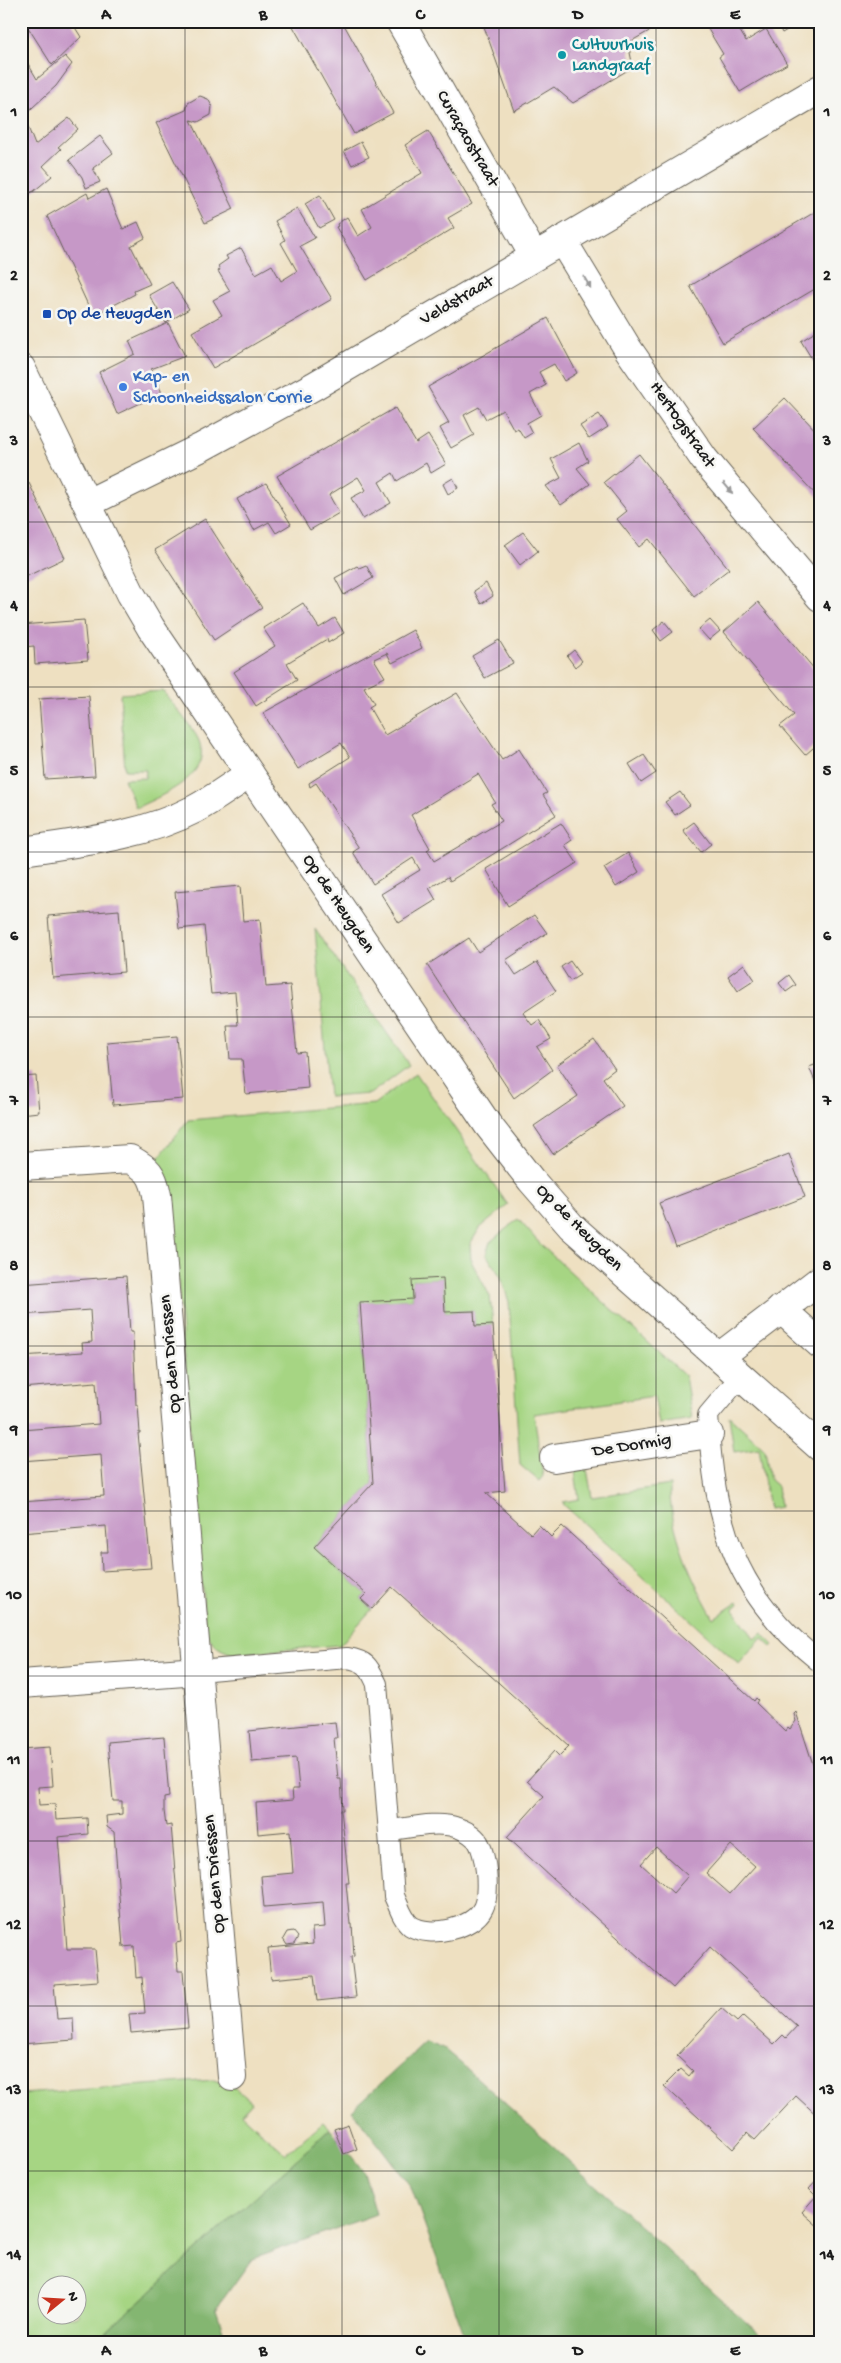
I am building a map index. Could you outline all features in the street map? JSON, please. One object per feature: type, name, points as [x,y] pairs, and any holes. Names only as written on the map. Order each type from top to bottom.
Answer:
[{"type":"street","name":"Curaçaostraat","points":[[400,21],[534,256]]},
{"type":"street","name":"Veldstraat","points":[[88,503],[202,447],[314,386],[820,89]]},
{"type":"street","name":"Hertogstraat","points":[[562,240],[628,349],[704,459],[820,597]]},
{"type":"street","name":"Op de Heugden","points":[[21,368],[131,594],[151,628],[488,1125],[531,1180],[572,1226],[820,1447]]},
{"type":"street","points":[[21,851],[120,836],[154,826],[196,809],[250,774]]},
{"type":"street","name":"Op den Driessen","points":[[21,1166],[130,1158],[145,1167],[154,1180],[158,1195],[232,2077]]},
{"type":"street","points":[[719,1357],[820,1280]]},
{"type":"street","points":[[782,1309],[820,1344]]},
{"type":"street","name":"De Dormig","points":[[554,1458],[709,1434]]},
{"type":"street","points":[[21,1684],[198,1670]]},
{"type":"lane","points":[[740,1377],[708,1415],[710,1456],[719,1507],[730,1548],[751,1590],[769,1615],[820,1662]]},
{"type":"lane","points":[[198,1670],[347,1658],[360,1660],[369,1668],[377,1684],[394,1896],[403,1916],[410,1925],[419,1930],[438,1931],[458,1928],[472,1920],[483,1909],[488,1893],[482,1849],[476,1838],[454,1827],[440,1826],[390,1830]]},
{"type":"green space","points":[[163,691],[196,735],[201,749],[200,761],[194,772],[184,781],[160,797],[136,808],[124,779],[145,778],[146,770],[125,770],[120,694]]},
{"type":"green space","points":[[315,929],[409,1065],[370,1094],[329,1097]]},
{"type":"green space","points":[[416,1073],[508,1205],[480,1228],[470,1244],[471,1261],[490,1296],[493,1325],[475,1326],[473,1311],[445,1312],[443,1278],[412,1280],[413,1299],[360,1303],[373,1483],[314,1547],[366,1594],[361,1599],[372,1609],[340,1645],[233,1654],[222,1650],[212,1641],[205,1626],[171,1193],[166,1175],[156,1161],[188,1120],[374,1104]]},
{"type":"green space","points":[[518,1219],[542,1246],[685,1376],[692,1419],[659,1424],[654,1396],[534,1414],[543,1476],[539,1481],[520,1465],[509,1302],[501,1277],[486,1254],[490,1242]]},
{"type":"green space","points":[[729,1416],[765,1449],[770,1480],[777,1486],[780,1507],[769,1509],[759,1448],[734,1452]]},
{"type":"green space","points":[[587,1469],[592,1497],[670,1485],[673,1519],[683,1554],[690,1572],[714,1618],[738,1602],[739,1604],[733,1609],[755,1639],[762,1633],[774,1645],[772,1647],[762,1638],[739,1664],[564,1505],[563,1502],[579,1499],[575,1471]]},
{"type":"green space","points":[[426,2042],[444,2049],[464,2066],[768,2342],[467,2342],[411,2187],[352,2110]]},
{"type":"green space","points":[[214,2080],[235,2088],[252,2102],[242,2114],[286,2154],[323,2122],[330,2129],[95,2342],[21,2342],[21,2094]]},
{"type":"green space","points":[[330,2129],[364,2172],[376,2214],[252,2259],[216,2309],[227,2342],[95,2342]]},
{"type":"building","points":[[24,21],[71,21],[81,37],[52,65]]},
{"type":"building","points":[[290,21],[342,21],[393,113],[354,134]]},
{"type":"building","name":"Cultuurhuis Landgraaf","points":[[482,21],[667,21],[628,43],[633,67],[573,103],[554,87],[514,111]]},
{"type":"building","name":"Cultuurhuis Landgraaf","points":[[703,21],[734,21],[746,41],[766,29],[787,64],[740,92],[719,57],[723,54]]},
{"type":"building","points":[[776,21],[802,21],[782,33]]},
{"type":"building","points":[[808,21],[820,21],[820,25],[813,30]]},
{"type":"building","points":[[65,56],[72,64],[56,86],[21,118],[21,66],[27,62],[37,79]]},
{"type":"building","points":[[200,96],[208,99],[212,106],[211,115],[198,122],[191,120],[234,209],[205,223],[156,123],[186,110],[188,103]]},
{"type":"building","points":[[24,117],[35,145],[69,118],[78,129],[58,147],[61,149],[43,166],[52,176],[34,191],[21,198],[21,118]]},
{"type":"building","points":[[428,131],[472,204],[448,218],[454,228],[367,280],[336,227],[338,226],[337,224],[347,217],[358,236],[372,227],[362,209],[422,173],[405,145]]},
{"type":"building","points":[[100,136],[113,153],[93,168],[100,182],[86,188],[82,177],[69,160]]},
{"type":"building","points":[[361,142],[369,157],[352,165],[344,151]]},
{"type":"building","points":[[106,189],[123,229],[138,222],[145,238],[131,246],[150,284],[134,291],[135,294],[93,316],[47,216],[87,193],[89,198]]},
{"type":"building","points":[[320,195],[334,220],[319,228],[305,204]]},
{"type":"building","points":[[297,208],[315,238],[300,246],[332,299],[213,368],[192,332],[222,315],[213,300],[230,291],[218,271],[220,270],[218,266],[228,259],[226,256],[241,248],[256,274],[272,265],[281,281],[297,271],[281,243],[285,240],[275,221]]},
{"type":"building","points":[[820,209],[820,286],[723,343],[690,286]]},
{"type":"building","points":[[172,282],[189,309],[166,323],[149,295]]},
{"type":"building","points":[[548,318],[577,373],[564,381],[554,364],[539,372],[546,385],[530,394],[541,415],[527,423],[532,433],[524,438],[518,428],[514,430],[503,410],[486,419],[479,407],[464,415],[474,435],[451,448],[440,428],[449,423],[428,387]]},
{"type":"building","points":[[168,323],[185,356],[151,369],[162,393],[117,414],[99,372],[135,354],[129,341]]},
{"type":"building","points":[[820,329],[820,368],[818,369],[801,341]]},
{"type":"building","points":[[785,398],[820,435],[820,499],[753,428]]},
{"type":"building","points":[[395,408],[416,443],[428,435],[446,464],[431,473],[426,463],[397,481],[393,473],[379,482],[391,503],[363,519],[351,498],[366,490],[358,477],[329,495],[339,513],[310,530],[277,476]]},
{"type":"building","points":[[599,414],[608,427],[589,439],[580,426]]},
{"type":"building","points":[[579,443],[588,461],[577,468],[590,484],[561,505],[546,486],[561,478],[551,459]]},
{"type":"building","points":[[639,454],[729,569],[694,596],[649,539],[639,547],[617,519],[627,511],[604,482]]},
{"type":"building","points":[[453,478],[458,488],[448,494],[443,484]]},
{"type":"building","points":[[29,483],[65,558],[21,579],[21,486]]},
{"type":"building","points":[[266,483],[291,524],[276,533],[269,522],[254,530],[237,499]]},
{"type":"building","points":[[205,519],[262,608],[214,640],[155,550]]},
{"type":"building","points":[[523,532],[538,551],[520,565],[505,545]]},
{"type":"building","points":[[366,565],[373,578],[344,595],[335,578],[357,566],[359,568]]},
{"type":"building","points":[[486,583],[493,596],[481,604],[474,591]]},
{"type":"building","points":[[758,602],[820,676],[820,742],[805,755],[780,726],[794,715],[724,632]]},
{"type":"building","points":[[303,603],[319,628],[335,618],[344,633],[328,643],[327,639],[287,663],[297,680],[256,706],[234,672],[275,646],[263,628]]},
{"type":"building","points":[[84,620],[88,660],[35,664],[34,646],[23,647],[21,625]]},
{"type":"building","points":[[710,620],[720,631],[709,640],[699,629]]},
{"type":"building","points":[[664,621],[673,632],[661,641],[653,630]]},
{"type":"building","points":[[413,630],[422,648],[392,663],[387,653],[374,659],[385,677],[364,687],[374,704],[369,707],[385,735],[457,693],[502,760],[519,749],[547,793],[543,795],[556,815],[450,881],[448,877],[429,888],[436,900],[399,923],[381,894],[420,870],[413,858],[373,884],[353,852],[359,848],[316,783],[310,787],[309,783],[350,757],[341,743],[298,769],[263,713]],"holes":[[[478,774],[495,802],[491,804],[502,821],[434,861],[427,850],[430,848],[411,815]]]},
{"type":"building","points":[[499,640],[513,663],[485,678],[472,656]]},
{"type":"building","points":[[574,650],[582,661],[575,667],[567,656]]},
{"type":"building","points":[[89,696],[95,776],[45,779],[39,699]]},
{"type":"building","points":[[644,755],[656,773],[641,783],[629,764]]},
{"type":"building","points":[[680,792],[690,805],[675,815],[665,802]]},
{"type":"building","points":[[694,822],[711,844],[701,852],[683,830]]},
{"type":"building","points":[[561,823],[572,840],[565,845],[577,863],[508,906],[486,869]]},
{"type":"building","points":[[628,853],[639,872],[616,887],[604,868]]},
{"type":"building","points":[[240,886],[243,921],[260,919],[266,987],[290,985],[297,1053],[305,1052],[308,1088],[246,1094],[242,1059],[230,1059],[227,1025],[238,1025],[235,992],[211,994],[204,926],[179,929],[175,892]]},
{"type":"building","points":[[119,910],[124,972],[53,978],[48,916]]},
{"type":"building","points":[[534,915],[547,933],[506,960],[516,975],[537,962],[556,991],[523,1013],[532,1025],[539,1020],[551,1039],[537,1047],[552,1070],[514,1098],[427,965],[469,938],[478,952]]},
{"type":"building","points":[[570,961],[580,975],[570,981],[561,967]]},
{"type":"building","points":[[744,964],[755,980],[738,991],[728,976]]},
{"type":"building","points":[[789,975],[796,985],[786,992],[779,983]]},
{"type":"building","points":[[177,1036],[183,1099],[113,1105],[107,1042]]},
{"type":"building","points":[[594,1039],[615,1069],[603,1078],[623,1106],[553,1154],[534,1126],[578,1096],[557,1065]]},
{"type":"building","points":[[820,1063],[820,1093],[809,1067]]},
{"type":"building","points":[[36,1076],[39,1112],[21,1114],[21,1077]]},
{"type":"building","points":[[789,1154],[805,1197],[676,1247],[659,1203]]},
{"type":"building","points":[[126,1276],[130,1332],[133,1332],[136,1405],[138,1405],[140,1433],[138,1433],[151,1568],[102,1571],[101,1552],[108,1552],[106,1526],[21,1533],[21,1502],[104,1496],[101,1455],[21,1461],[21,1430],[99,1424],[96,1382],[21,1388],[21,1356],[83,1352],[82,1343],[92,1342],[90,1310],[21,1315],[21,1284]]},
{"type":"building","points":[[443,1278],[445,1312],[474,1311],[475,1326],[493,1325],[505,1491],[486,1493],[531,1534],[539,1525],[551,1537],[562,1526],[754,1701],[756,1698],[758,1700],[756,1703],[785,1731],[788,1727],[790,1729],[796,1721],[794,1714],[796,1712],[820,1786],[820,1824],[816,1829],[820,1833],[820,1848],[816,1853],[820,1856],[820,2118],[796,2096],[755,2140],[747,2133],[733,2149],[664,2086],[681,2069],[689,2076],[693,2071],[677,2056],[721,2008],[737,2022],[743,2016],[774,2044],[783,2035],[786,2038],[797,2026],[710,1947],[673,1988],[507,1837],[544,1796],[527,1781],[554,1751],[559,1756],[569,1746],[392,1587],[372,1609],[361,1599],[366,1594],[314,1547],[373,1483],[360,1302],[413,1299],[412,1280]],"holes":[[[731,1845],[755,1866],[730,1894],[706,1873]],[[656,1847],[688,1876],[673,1893],[641,1864]]]},
{"type":"building","points":[[335,1722],[337,1738],[334,1738],[338,1779],[341,1779],[343,1810],[341,1810],[349,1883],[346,1883],[354,1956],[351,1957],[356,1997],[317,2001],[314,1975],[271,1979],[268,1948],[313,1944],[312,1928],[325,1927],[323,1902],[264,1907],[261,1876],[293,1873],[290,1831],[258,1834],[256,1803],[293,1800],[292,1789],[299,1789],[296,1758],[252,1762],[249,1731]]},
{"type":"building","points":[[164,1737],[169,1797],[164,1798],[164,1811],[166,1826],[171,1825],[181,1942],[176,1943],[178,1971],[183,1971],[188,2028],[131,2033],[129,2014],[145,2013],[142,1977],[136,1978],[134,1946],[123,1947],[114,1832],[107,1827],[106,1816],[122,1814],[122,1801],[113,1801],[108,1742]]},
{"type":"building","points":[[50,1747],[53,1786],[38,1787],[39,1805],[55,1804],[56,1820],[87,1818],[88,1834],[58,1837],[67,1949],[95,1949],[98,1981],[54,1984],[57,2019],[73,2018],[74,2040],[21,2044],[21,1749]]},
{"type":"building","points":[[293,1931],[298,1937],[294,1944],[287,1945],[283,1939],[287,1932]]},
{"type":"building","points":[[348,2124],[357,2149],[344,2154],[334,2129]]},
{"type":"building","points":[[820,2177],[820,2228],[802,2212],[816,2196],[809,2189]]},
{"type":"place","name":"Cultuurhuis Landgraaf","points":[[562,55]]},
{"type":"place","name":"Op de Heugden","points":[[47,314]]},
{"type":"place","name":"Kap- en Schoonheidssalon Corrie","points":[[123,387]]}]
